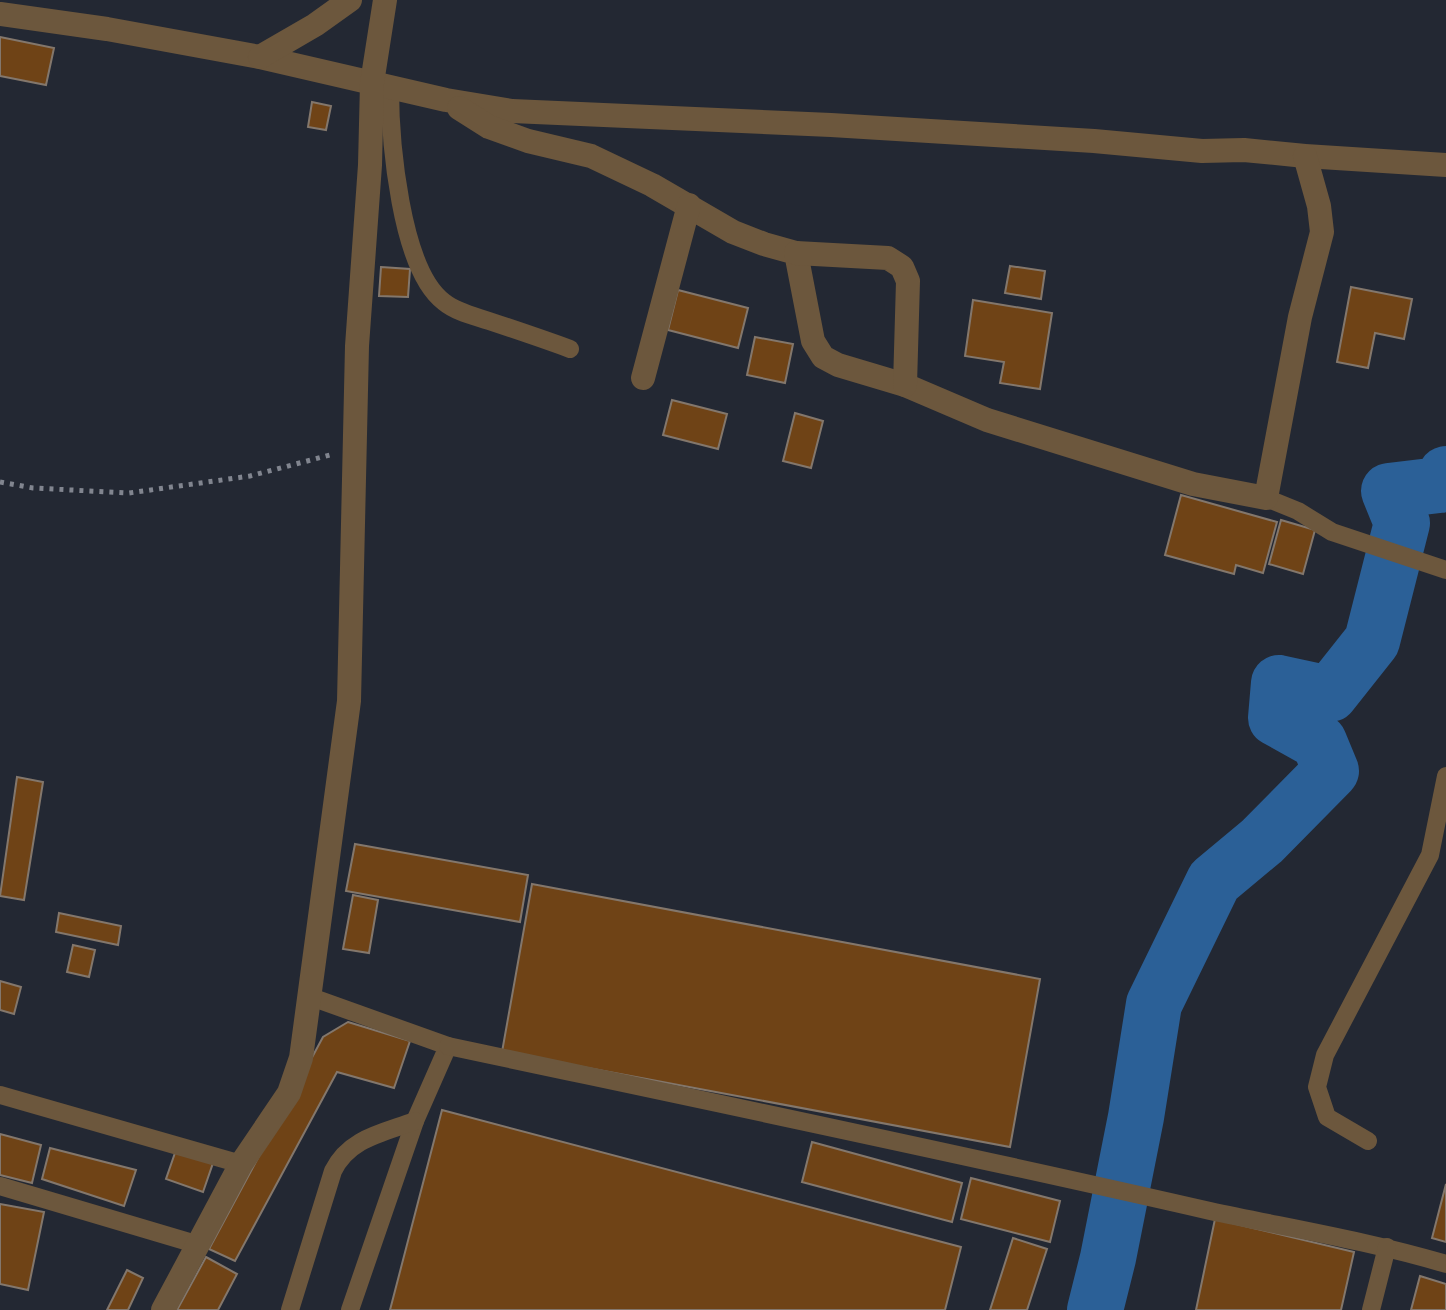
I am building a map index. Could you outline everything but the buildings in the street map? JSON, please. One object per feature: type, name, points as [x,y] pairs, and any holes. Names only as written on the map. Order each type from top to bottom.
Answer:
[{"type":"street","points":[[260,57],[350,0]]},
{"type":"street","points":[[163,1310],[241,1164],[289,1093],[301,1058],[349,701],[357,346],[370,165],[381,85],[385,0]]},
{"type":"street","points":[[0,14],[107,29],[260,57],[446,100],[512,111],[831,125],[1435,164]]},
{"type":"street","points":[[446,100],[489,127],[528,141],[591,156],[689,205],[733,232],[764,244],[796,253],[888,258],[902,267],[908,281],[905,385]]},
{"type":"street","points":[[796,253],[813,341],[823,357],[838,365],[905,385],[987,420],[1193,484],[1266,498],[1300,317],[1322,232],[1319,206],[1305,156]]},
{"type":"street","points":[[643,378],[689,205]]},
{"type":"lane","points":[[381,85],[406,228],[415,256],[434,294],[460,311],[570,349]]},
{"type":"lane","points":[[1266,498],[1298,511],[1332,532],[1446,570]]},
{"type":"lane","points":[[1368,1141],[1327,1117],[1317,1087],[1325,1055],[1430,855],[1446,776]]},
{"type":"lane","points":[[311,997],[448,1046],[1387,1247],[1446,1264]]},
{"type":"lane","points":[[350,1310],[415,1121],[448,1046]]},
{"type":"lane","points":[[0,1095],[241,1164]]},
{"type":"lane","points":[[290,1310],[333,1171],[341,1155],[356,1144],[415,1121]]},
{"type":"lane","points":[[0,1186],[199,1245]]},
{"type":"lane","points":[[1371,1310],[1387,1247]]},
{"type":"path","points":[[0,482],[33,488],[129,493],[250,476],[354,448]]},
{"type":"waterway","points":[[1095,1310],[1136,1117],[1154,1004],[1214,881],[1262,841],[1331,771],[1319,742],[1276,718],[1279,683],[1330,694],[1372,641],[1402,523],[1389,491],[1439,485],[1446,474]]}]
